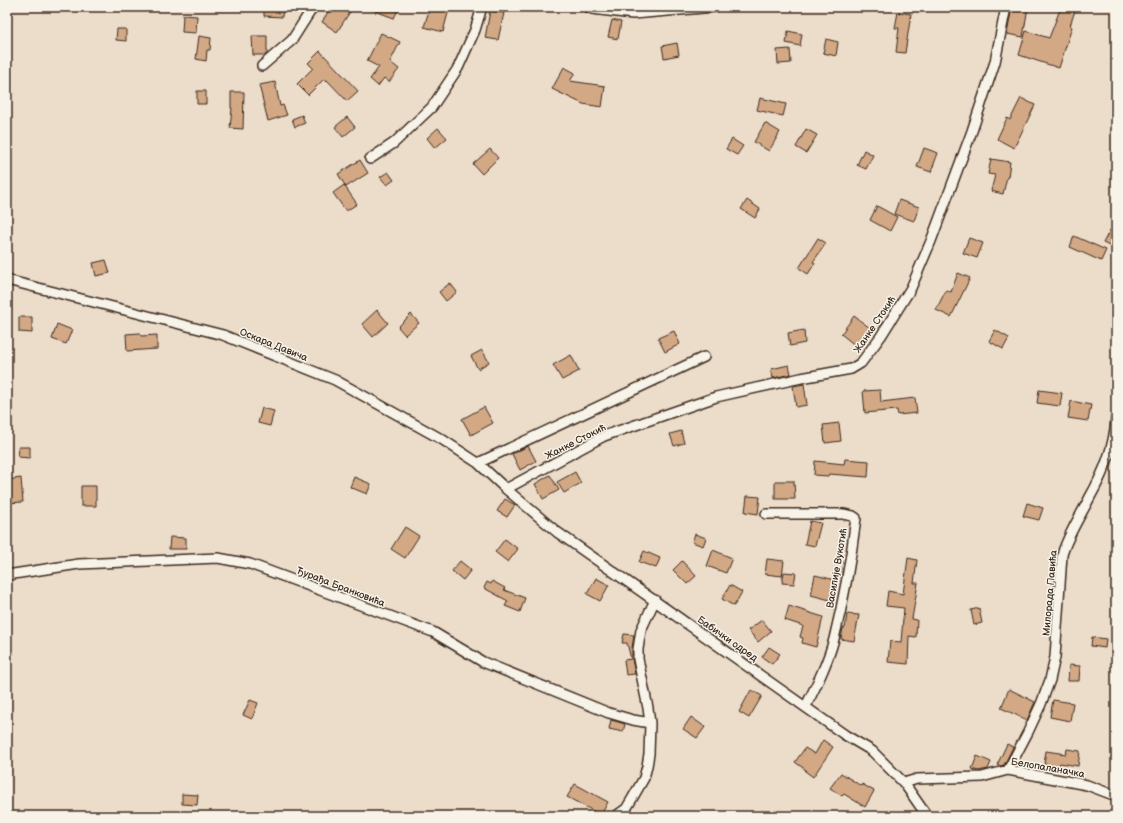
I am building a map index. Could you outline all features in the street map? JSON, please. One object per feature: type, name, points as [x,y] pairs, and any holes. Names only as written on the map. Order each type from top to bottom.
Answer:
[{"type":"street","points":[[262,66],[292,40],[313,7]]},
{"type":"street","points":[[370,159],[394,143],[432,107],[458,68],[475,30],[482,7]]},
{"type":"street","points":[[592,8],[633,14],[715,7]]},
{"type":"street","name":"Жанке Стокић","points":[[506,489],[604,436],[716,397],[801,378],[851,369],[861,363],[881,336],[911,288],[931,241],[977,117],[995,62],[1006,7]]},
{"type":"street","name":"Оскара Давича","points":[[7,280],[223,335],[335,380],[443,440],[478,463],[506,489]]},
{"type":"street","points":[[478,463],[704,357]]},
{"type":"street","name":"Милорада Павића","points":[[1008,770],[1028,732],[1050,680],[1055,657],[1062,555],[1074,526],[1103,471],[1112,446],[1116,419]]},
{"type":"street","name":"Бабички одред","points":[[506,489],[557,532],[806,706],[845,735],[872,751],[904,783],[927,816]]},
{"type":"street","name":"Василије Вукотић","points":[[766,514],[843,514],[856,518],[850,563],[834,640],[822,674],[806,706]]},
{"type":"street","name":"Ђурађа Бранковића","points":[[7,575],[79,564],[218,558],[250,564],[433,632],[483,662],[609,714],[650,724]]},
{"type":"street","points":[[616,816],[626,809],[644,778],[649,754],[650,724],[638,659],[638,649],[641,630],[655,600]]},
{"type":"street","name":"Белопаланачка","points":[[904,783],[923,778],[982,777],[1008,770],[1087,785],[1116,796]]},
{"type":"building","points":[[264,7],[283,7],[282,17],[264,16]]},
{"type":"building","points":[[331,7],[353,7],[337,32],[322,22]]},
{"type":"building","points":[[391,7],[398,10],[394,18],[367,8]]},
{"type":"building","points":[[430,7],[442,7],[449,9],[443,32],[424,27]]},
{"type":"building","points":[[1012,7],[1028,7],[1023,37],[1007,34]]},
{"type":"building","points":[[1061,7],[1076,7],[1070,26],[1072,27],[1059,68],[1019,55],[1026,31],[1049,38]]},
{"type":"building","points":[[490,11],[504,13],[498,40],[485,38]]},
{"type":"building","points":[[898,12],[911,14],[905,53],[896,52],[899,28],[895,28]]},
{"type":"building","points":[[183,15],[197,16],[196,33],[182,32]]},
{"type":"building","points":[[612,20],[621,22],[618,39],[608,37]]},
{"type":"building","points":[[117,29],[126,29],[126,41],[116,40]]},
{"type":"building","points":[[788,31],[802,34],[800,46],[786,43]]},
{"type":"building","points":[[381,33],[400,42],[390,62],[399,69],[389,82],[384,78],[378,86],[370,79],[379,67],[367,61]]},
{"type":"building","points":[[199,36],[211,38],[210,50],[207,50],[206,61],[196,59]]},
{"type":"building","points":[[252,36],[267,36],[266,55],[253,55]]},
{"type":"building","points":[[826,39],[838,42],[836,56],[823,53]]},
{"type":"building","points":[[677,43],[679,55],[664,58],[662,46]]},
{"type":"building","points":[[790,49],[791,63],[778,64],[777,50]]},
{"type":"building","points":[[320,51],[358,91],[347,101],[327,80],[326,81],[324,79],[308,95],[297,84],[313,68],[308,63]]},
{"type":"building","points":[[564,67],[575,73],[570,81],[605,86],[602,107],[583,104],[552,89]]},
{"type":"building","points":[[275,82],[280,106],[283,105],[287,115],[268,121],[259,85]]},
{"type":"building","points":[[197,91],[206,91],[206,104],[197,104]]},
{"type":"building","points":[[231,92],[244,92],[243,129],[230,128],[232,108]]},
{"type":"building","points":[[760,98],[786,104],[783,116],[757,110]]},
{"type":"building","points":[[1021,98],[1035,105],[1014,148],[997,139],[1007,118],[1010,120]]},
{"type":"building","points":[[302,115],[305,123],[295,127],[292,119]]},
{"type":"building","points":[[347,117],[355,127],[343,137],[335,127]]},
{"type":"building","points":[[765,123],[780,132],[769,151],[754,142]]},
{"type":"building","points":[[438,128],[447,138],[435,148],[427,138]]},
{"type":"building","points":[[806,129],[817,135],[806,153],[796,147]]},
{"type":"building","points":[[732,139],[743,146],[737,155],[726,149]]},
{"type":"building","points":[[924,148],[938,153],[931,172],[917,167]]},
{"type":"building","points":[[490,149],[498,158],[482,174],[473,164]]},
{"type":"building","points":[[864,150],[873,155],[866,169],[857,165]]},
{"type":"building","points":[[991,159],[1010,162],[1008,177],[1003,194],[991,191],[995,175],[988,174]]},
{"type":"building","points":[[360,160],[368,173],[346,187],[338,174]]},
{"type":"building","points":[[388,172],[394,180],[387,185],[380,177]]},
{"type":"building","points":[[344,185],[357,204],[346,211],[333,193]]},
{"type":"building","points":[[747,200],[760,209],[755,218],[741,209]]},
{"type":"building","points":[[899,200],[919,207],[914,221],[894,214]]},
{"type":"building","points":[[877,206],[897,217],[890,231],[870,220]]},
{"type":"building","points":[[1110,230],[1116,233],[1116,249],[1103,243]]},
{"type":"building","points":[[1074,236],[1106,250],[1101,261],[1070,247]]},
{"type":"building","points":[[818,238],[826,243],[813,262],[815,263],[808,274],[799,268]]},
{"type":"building","points":[[969,238],[983,243],[977,258],[963,253]]},
{"type":"building","points":[[106,260],[110,273],[96,276],[93,263]]},
{"type":"building","points":[[958,273],[970,278],[951,317],[936,310],[946,290],[951,292]]},
{"type":"building","points":[[450,283],[457,292],[446,301],[439,292]]},
{"type":"building","points":[[377,310],[388,323],[373,337],[362,324]]},
{"type":"building","points":[[411,314],[419,323],[405,335],[398,327]]},
{"type":"building","points":[[854,316],[870,328],[856,346],[841,334]]},
{"type":"building","points":[[19,317],[32,317],[32,333],[19,332]]},
{"type":"building","points":[[57,324],[72,330],[66,344],[52,339]]},
{"type":"building","points":[[804,330],[805,343],[790,346],[788,333]]},
{"type":"building","points":[[995,330],[1009,338],[1003,349],[989,341]]},
{"type":"building","points":[[674,331],[680,344],[665,352],[658,338]]},
{"type":"building","points":[[140,333],[141,336],[157,335],[157,349],[127,351],[126,334]]},
{"type":"building","points":[[482,350],[489,362],[478,369],[471,356]]},
{"type":"building","points":[[571,355],[579,371],[562,380],[553,365]]},
{"type":"building","points":[[789,365],[791,374],[773,378],[771,369]]},
{"type":"building","points":[[804,384],[807,405],[796,407],[793,386]]},
{"type":"building","points":[[880,390],[881,402],[915,398],[917,413],[898,415],[897,410],[865,413],[863,391]]},
{"type":"building","points":[[1039,390],[1062,393],[1060,406],[1037,403]]},
{"type":"building","points":[[1071,401],[1091,405],[1088,421],[1068,418]]},
{"type":"building","points":[[484,407],[493,423],[471,435],[462,419]]},
{"type":"building","points":[[262,408],[274,411],[270,426],[258,423]]},
{"type":"building","points":[[839,423],[841,441],[825,443],[823,425]]},
{"type":"building","points":[[681,431],[684,443],[674,446],[670,434]]},
{"type":"building","points":[[528,446],[536,461],[520,470],[512,454]]},
{"type":"building","points":[[19,447],[30,447],[30,458],[18,457]]},
{"type":"building","points":[[845,459],[869,461],[868,477],[829,474],[828,476],[814,475],[815,461],[844,464]]},
{"type":"building","points":[[575,472],[581,483],[564,493],[557,482]]},
{"type":"building","points":[[550,475],[559,490],[543,499],[535,484]]},
{"type":"building","points":[[354,477],[371,484],[367,494],[350,487]]},
{"type":"building","points":[[21,478],[23,502],[7,503],[7,480]]},
{"type":"building","points":[[775,481],[794,481],[795,499],[775,499]]},
{"type":"building","points":[[81,486],[96,486],[96,506],[81,506]]},
{"type":"building","points":[[747,496],[760,497],[758,514],[745,512]]},
{"type":"building","points":[[505,499],[515,505],[507,517],[497,511]]},
{"type":"building","points":[[1027,503],[1043,508],[1039,520],[1023,516]]},
{"type":"building","points":[[810,521],[821,523],[815,546],[805,544]]},
{"type":"building","points":[[405,527],[419,536],[405,558],[391,549]]},
{"type":"building","points":[[695,534],[706,538],[703,546],[692,542]]},
{"type":"building","points":[[170,537],[186,538],[186,549],[169,549]]},
{"type":"building","points":[[505,539],[518,549],[508,562],[495,552]]},
{"type":"building","points":[[713,550],[732,558],[726,573],[707,566]]},
{"type":"building","points":[[644,551],[660,558],[656,568],[639,562]]},
{"type":"building","points":[[908,558],[917,560],[914,583],[918,583],[912,619],[917,620],[916,637],[909,636],[908,664],[888,662],[890,641],[901,642],[904,608],[886,606],[888,591],[903,594]]},
{"type":"building","points":[[767,559],[784,561],[782,576],[765,574]]},
{"type":"building","points":[[460,561],[471,570],[463,580],[452,571]]},
{"type":"building","points":[[682,561],[696,576],[687,584],[673,570]]},
{"type":"building","points":[[784,572],[796,573],[794,584],[782,583]]},
{"type":"building","points":[[815,575],[835,580],[830,600],[811,595]]},
{"type":"building","points":[[596,578],[609,585],[600,601],[587,594]]},
{"type":"building","points":[[492,581],[505,588],[504,590],[525,598],[520,612],[505,606],[508,601],[484,588],[487,582],[491,584]]},
{"type":"building","points":[[730,585],[742,592],[734,606],[722,599]]},
{"type":"building","points":[[789,606],[823,617],[816,647],[802,643],[803,638],[800,637],[803,626],[785,620]]},
{"type":"building","points":[[979,608],[982,623],[974,625],[971,610]]},
{"type":"building","points":[[847,614],[859,615],[854,641],[841,639],[843,628],[845,628]]},
{"type":"building","points":[[762,620],[771,631],[758,642],[748,630]]},
{"type":"building","points":[[624,634],[634,635],[632,659],[635,674],[626,675],[624,660],[631,659],[627,643],[622,643]]},
{"type":"building","points":[[1092,637],[1106,639],[1105,648],[1091,646]]},
{"type":"building","points":[[769,647],[780,654],[772,664],[762,657]]},
{"type":"building","points":[[1069,665],[1080,666],[1079,681],[1068,681]]},
{"type":"building","points":[[1009,689],[1035,702],[1027,720],[1001,708]]},
{"type":"building","points":[[751,690],[762,696],[749,718],[739,712]]},
{"type":"building","points":[[250,700],[258,703],[252,719],[243,715]]},
{"type":"building","points":[[1053,700],[1073,703],[1070,721],[1050,717]]},
{"type":"building","points":[[691,717],[705,727],[697,738],[683,729]]},
{"type":"building","points":[[611,720],[625,724],[623,732],[609,729]]},
{"type":"building","points":[[823,740],[833,747],[813,777],[795,762],[805,748],[815,754]]},
{"type":"building","points":[[1007,744],[1013,747],[1004,765],[999,766],[997,765]]},
{"type":"building","points":[[1067,749],[1080,751],[1078,766],[1060,763],[1059,767],[1044,764],[1046,751],[1066,754]]},
{"type":"building","points":[[977,756],[991,762],[988,769],[978,771],[972,769]]},
{"type":"building","points":[[841,773],[861,786],[862,784],[874,791],[865,807],[844,794],[842,796],[830,788]]},
{"type":"building","points":[[575,784],[608,802],[601,815],[567,797]]},
{"type":"building","points":[[182,794],[198,795],[197,805],[182,804]]}]
